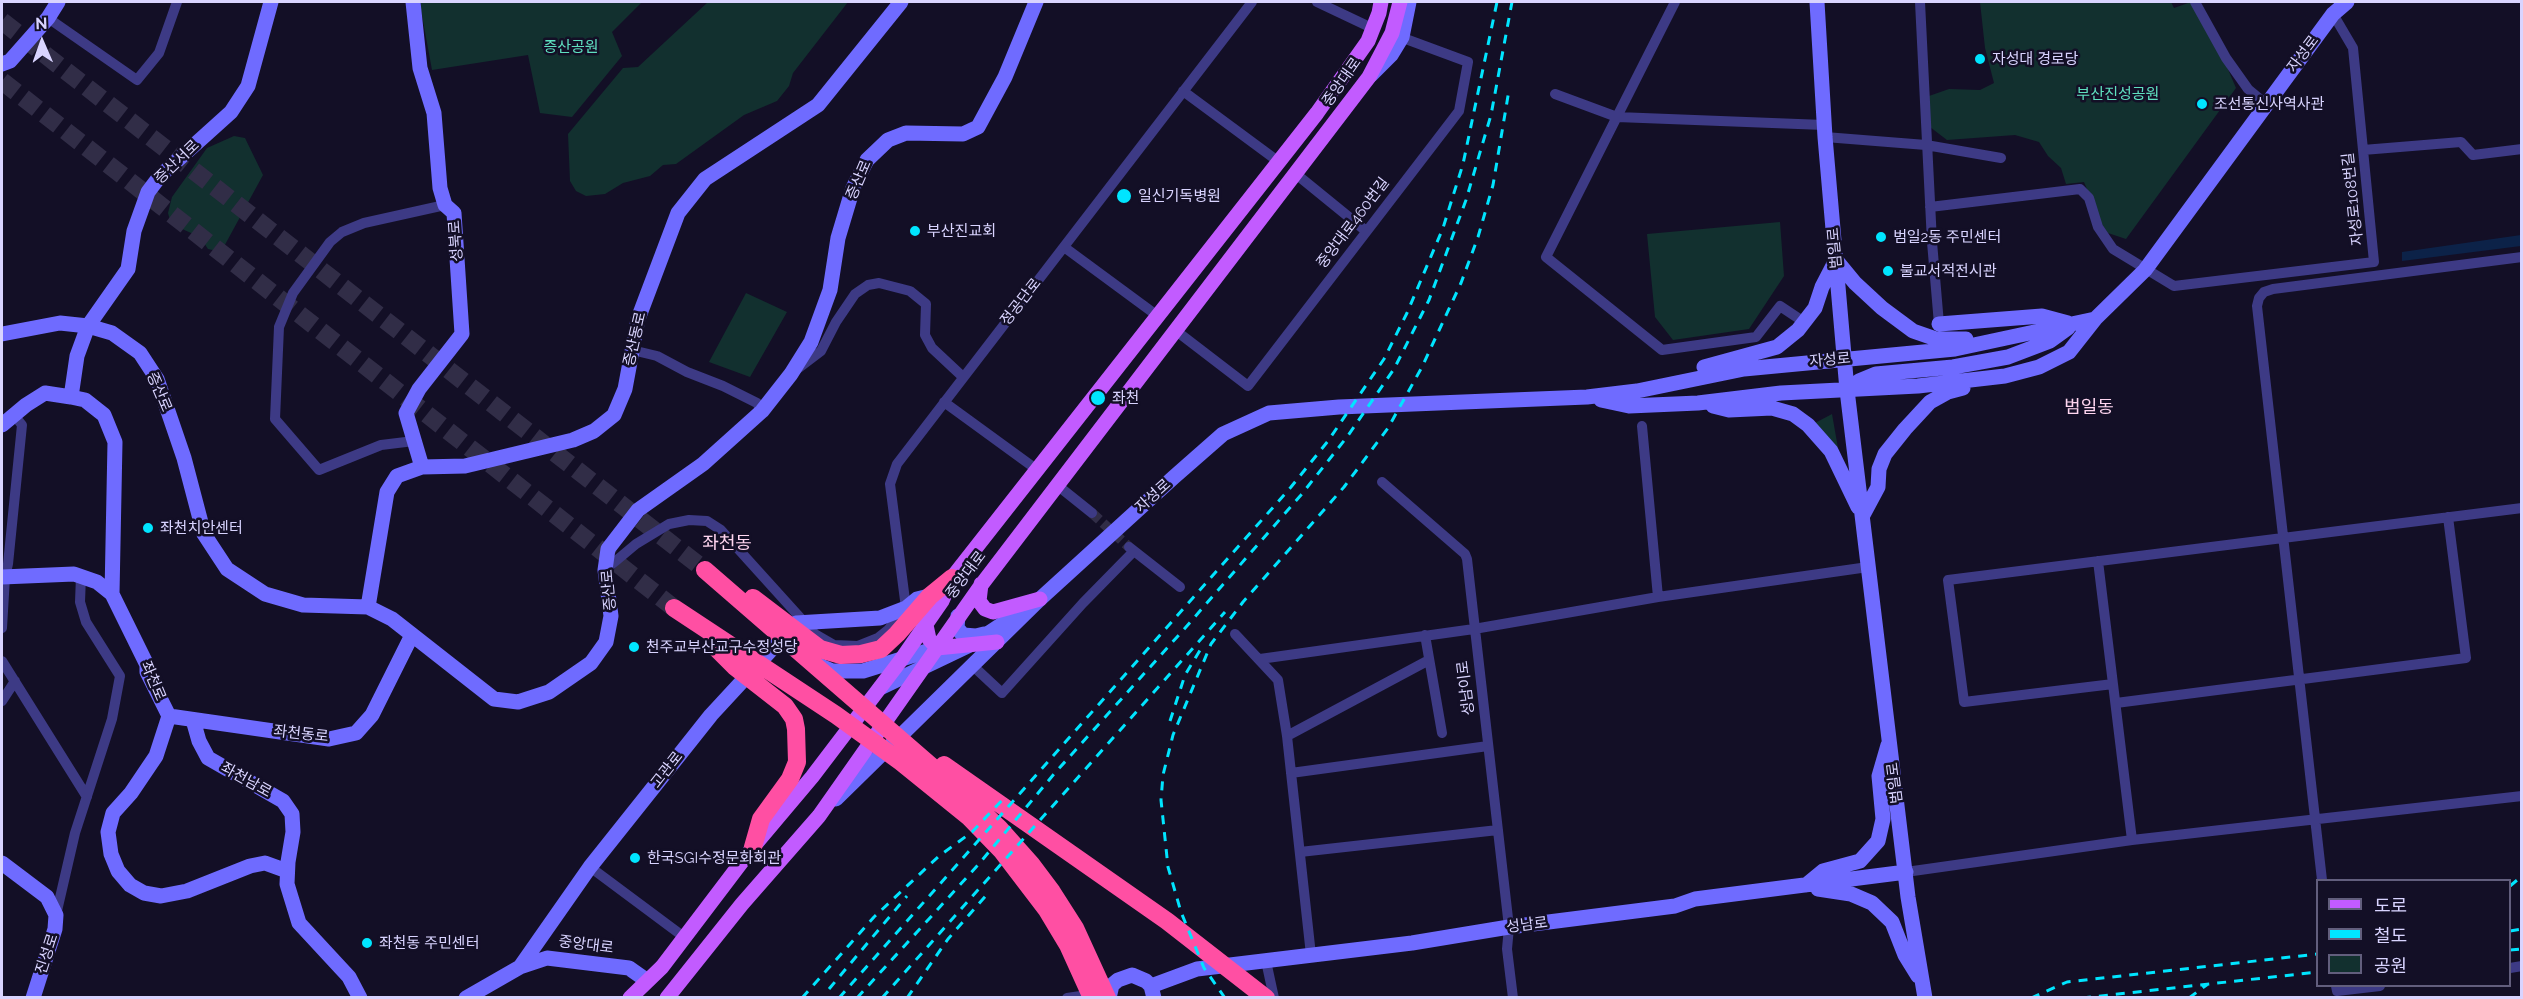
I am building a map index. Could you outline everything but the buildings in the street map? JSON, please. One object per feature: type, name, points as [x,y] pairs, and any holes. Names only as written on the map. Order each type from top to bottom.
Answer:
[{"type":"highway","points":[[705,570],[770,619],[820,650],[831,654],[861,654],[881,649],[893,632],[952,578]]},
{"type":"highway","points":[[680,612],[739,662],[785,706],[794,719],[796,762],[790,779],[761,819],[753,847]]},
{"type":"highway","points":[[770,619],[892,732],[961,792],[999,828],[1031,864],[1075,928],[1104,996]]},
{"type":"highway","points":[[739,662],[845,722],[901,762],[969,818],[1002,851],[1047,910],[1068,945],[1104,996]]},
{"type":"highway","points":[[892,732],[972,783],[1167,921],[1266,998]]},
{"type":"main road","points":[[2,64],[10,61],[48,18],[58,2]]},
{"type":"main road","name":"증산서로","points":[[88,326],[128,269],[134,231],[148,192],[160,176],[231,112],[248,86],[271,2]]},
{"type":"main road","name":"성북로","points":[[413,2],[420,68],[434,113],[440,188],[445,205],[454,213],[462,334],[419,389],[405,413],[422,467]]},
{"type":"main road","name":"증산동로","points":[[368,607],[387,492],[397,476],[422,467],[465,466],[573,440],[594,431],[614,415],[625,389],[638,319],[678,213],[705,180],[818,105],[901,2]]},
{"type":"main road","name":"증산로","points":[[2,334],[60,323],[88,326],[112,333],[140,353],[157,379],[184,458],[204,534],[227,569],[265,594],[303,605],[368,607],[392,619],[494,699],[518,702],[549,692],[591,663],[606,642],[612,616],[605,570],[608,549],[638,510],[703,464],[762,411],[791,374],[811,342],[830,290],[838,238],[853,188],[867,160],[888,140],[906,133],[963,134],[978,127],[1005,77],[1036,2]]},
{"type":"main road","name":"중앙대로","points":[[630,998],[662,967],[753,847],[812,777],[926,625],[942,601],[952,578],[1317,113],[1374,29],[1381,2]]},
{"type":"main road","name":"중앙대로","points":[[667,998],[742,904],[819,816],[981,584],[1369,77],[1397,35],[1400,2]]},
{"type":"main road","points":[[1397,35],[1409,2]]},
{"type":"main road","name":"범일로","points":[[1816,2],[1847,390],[1906,872],[1925,998]]},
{"type":"main road","name":"자성로","points":[[1587,397],[1629,406],[1698,403],[1781,393],[1976,380],[2005,376],[2039,367],[2069,352],[2095,319],[2145,270],[2335,8],[2348,2]]},
{"type":"main road","points":[[1637,391],[1677,375],[1777,348],[1815,308],[1822,287],[1836,261],[1855,283],[1882,308],[1913,331],[1936,339],[1997,341]]},
{"type":"main road","points":[[1939,324],[2042,316],[2074,324]]},
{"type":"main road","name":"자성로","points":[[819,816],[972,665],[993,637],[1040,599],[1223,434],[1269,413],[1339,407],[1587,397],[1637,391],[1744,369],[1954,349],[2095,319]]},
{"type":"main road","name":"자성로","points":[[1847,390],[1859,381],[1876,374],[1953,367],[2008,357],[2049,342],[2074,324]]},
{"type":"main road","points":[[71,397],[76,356],[88,326]]},
{"type":"main road","points":[[1863,515],[1878,487],[1879,469],[1885,454],[1905,429],[1930,402],[1948,392],[1967,387],[1976,380]]},
{"type":"main road","name":"좌천로","points":[[2,425],[45,393],[85,400],[104,415],[115,442],[112,594],[169,716],[156,756],[131,793],[113,813],[108,832],[111,854],[118,871],[137,889],[160,896],[187,891],[249,866],[265,863],[288,871]]},
{"type":"main road","points":[[1086,448],[1061,463],[1057,460],[1085,419],[1093,401]]},
{"type":"main road","points":[[1698,403],[1729,410],[1772,408],[1793,414],[1808,425],[1831,451],[1841,468],[1846,486],[1863,515]]},
{"type":"main road","points":[[3,577],[74,574],[97,582],[112,594]]},
{"type":"main road","points":[[981,584],[979,601],[985,609],[993,612],[1040,599]]},
{"type":"main road","points":[[906,608],[917,599],[930,596]]},
{"type":"main road","name":"고관로","points":[[466,998],[520,966],[590,867],[711,715],[796,624],[880,618],[906,608]]},
{"type":"main road","points":[[958,616],[957,628],[963,635],[993,637]]},
{"type":"main road","points":[[926,625],[929,639],[937,648]]},
{"type":"main road","name":"좌천동로","points":[[169,716],[329,739],[356,733],[372,716],[412,635]]},
{"type":"main road","points":[[880,688],[972,644],[993,637]]},
{"type":"main road","points":[[774,646],[832,671],[863,671],[937,648],[972,644]]},
{"type":"main road","name":"좌천남로","points":[[193,720],[199,741],[208,758],[283,801],[292,814],[293,832],[287,884],[299,923],[349,977],[360,998]]},
{"type":"main road","points":[[1803,887],[1823,871],[1860,861],[1878,841],[1883,819],[1879,777],[1890,738]]},
{"type":"main road","name":"진성로","points":[[2,863],[47,897],[56,915],[56,930],[33,998]]},
{"type":"main road","name":"성남로","points":[[1153,992],[1197,969],[1413,943],[1509,927],[1675,906],[1695,899],[1803,887],[1906,872]]},
{"type":"main road","points":[[1803,887],[1851,894],[1872,903],[1892,922],[1905,955],[1922,981]]},
{"type":"main road","name":"중앙대로","points":[[520,966],[547,958],[629,968],[646,980]]},
{"type":"main road","points":[[1104,996],[1112,985],[1125,976],[1140,977],[1153,992]]},
{"type":"street","points":[[48,18],[137,80],[159,53],[177,2]]},
{"type":"street","name":"정공단로","points":[[906,608],[890,484],[897,464],[1252,2]]},
{"type":"street","points":[[1317,2],[1374,29]]},
{"type":"street","points":[[1675,2],[1546,256],[1662,350],[1756,337],[1780,306],[1804,322]]},
{"type":"street","points":[[1920,2],[1926,145],[1939,324]]},
{"type":"street","points":[[2195,2],[2226,58],[2248,89],[2266,104]]},
{"type":"street","name":"자성로108번길","points":[[2145,270],[2174,285],[2374,262],[2353,48],[2335,8]]},
{"type":"street","name":"중앙대로460번길","points":[[1175,330],[1248,386],[1459,111],[1468,62],[1397,35]]},
{"type":"street","points":[[1183,91],[1279,162]]},
{"type":"street","points":[[1555,94],[1617,117],[1825,131],[2001,158]]},
{"type":"street","points":[[2363,150],[2461,142],[2473,155],[2522,149]]},
{"type":"street","points":[[1296,174],[1366,231]]},
{"type":"street","points":[[1930,207],[2080,189],[2089,198],[2098,227],[2113,249],[2145,270]]},
{"type":"street","points":[[414,441],[381,444],[319,470],[275,419],[279,327],[293,293],[330,242],[342,232],[364,223],[445,205]]},
{"type":"street","points":[[1064,247],[1159,317]]},
{"type":"street","points":[[2322,879],[2257,306],[2259,297],[2264,292],[2273,289],[2522,257]]},
{"type":"street","points":[[791,374],[821,351],[836,321],[855,294],[868,285],[879,283],[910,291],[926,304],[926,335],[932,348],[963,378]]},
{"type":"street","points":[[632,350],[657,356],[687,372],[723,386],[757,403],[762,411]]},
{"type":"street","points":[[944,402],[1036,469]]},
{"type":"street","points":[[2,628],[3,577],[8,564],[21,425],[14,415]]},
{"type":"street","points":[[1642,426],[1659,597]]},
{"type":"street","name":"성남이로","points":[[1383,482],[1465,554],[1509,927],[1507,949],[1513,998]]},
{"type":"street","points":[[1057,485],[1092,513]]},
{"type":"street","points":[[2113,684],[1964,702],[1948,580],[2522,508]]},
{"type":"street","points":[[2116,703],[2466,658],[2448,517]]},
{"type":"street","points":[[605,570],[636,544],[669,525],[689,520],[707,521],[721,530],[815,634],[834,645],[858,646],[893,632],[906,608]]},
{"type":"street","points":[[972,665],[1002,693],[1131,549],[1180,587]]},
{"type":"street","points":[[2098,561],[2133,840]]},
{"type":"street","points":[[1260,659],[1474,629],[1659,597],[1868,567]]},
{"type":"street","points":[[56,915],[75,833],[112,719],[120,676],[86,622],[81,602],[81,576]]},
{"type":"street","points":[[1235,634],[1278,680],[1287,736],[1311,955]]},
{"type":"street","points":[[1425,635],[1442,733]]},
{"type":"street","points":[[1287,736],[1429,660]]},
{"type":"street","points":[[2,661],[87,797]]},
{"type":"street","points":[[2,701],[15,681]]},
{"type":"street","points":[[1291,772],[1488,746]]},
{"type":"street","points":[[1906,872],[2133,840],[2522,796]]},
{"type":"street","points":[[1300,852],[1498,831]]},
{"type":"street","points":[[590,867],[684,937]]},
{"type":"street","points":[[1266,961],[1274,998]]},
{"type":"street","points":[[1243,964],[1247,987],[1260,998]]},
{"type":"street","points":[[2336,987],[2337,991],[2371,987]]},
{"type":"street","points":[[1067,997],[1104,996]]},
{"type":"green space","name":"증산공원","points":[[421,2],[642,2],[612,32],[622,56],[572,117],[540,113],[528,55],[432,70]]},
{"type":"green space","points":[[708,2],[848,2],[793,73],[789,86],[777,101],[744,115],[676,164],[663,165],[650,176],[623,183],[605,194],[586,196],[576,191],[570,181],[568,134],[623,68],[638,67]]},
{"type":"green space","name":"부산진성공원","points":[[1980,2],[2171,2],[2174,8],[2191,2],[2218,46],[2236,88],[2126,239],[2108,233],[2101,223],[2084,182],[2066,184],[2061,168],[2048,156],[2039,142],[2015,135],[1947,140],[1930,127],[1929,96],[1949,89],[1980,90],[1994,83],[1985,48]]},
{"type":"green space","points":[[234,136],[245,138],[263,175],[221,252],[208,249],[200,237],[171,224],[168,213],[172,197],[207,148]]},
{"type":"green space","points":[[1780,222],[1784,276],[1749,329],[1673,340],[1655,317],[1647,234]]},
{"type":"green space","points":[[746,293],[787,312],[750,377],[709,362]]},
{"type":"green space","points":[[1832,414],[1838,448],[1815,423]]},
{"type":"water","points":[[2521,235],[2521,246],[2402,261],[2402,252]]},
{"type":"tunnel","points":[[2,21],[705,570]]},
{"type":"tunnel","points":[[2,81],[674,608]]},
{"type":"tunnel","points":[[1092,513],[1129,547]]},
{"type":"railway","points":[[839,998],[1291,487],[1328,441],[1384,359],[1407,313],[1443,228],[1463,164],[1497,2]]},
{"type":"railway","points":[[857,998],[978,865],[1054,774],[1301,495],[1347,437],[1394,369],[1429,300],[1466,200],[1491,115],[1512,2]]},
{"type":"railway","points":[[1225,998],[1204,968],[1181,912],[1168,867],[1161,800],[1163,775],[1173,735],[1211,644],[1243,602],[1344,487],[1388,428],[1422,367],[1461,283],[1478,237],[1493,185],[1509,90]]},
{"type":"railway","points":[[882,998],[1225,612]]},
{"type":"railway","points":[[1170,721],[1185,675],[1202,647]]},
{"type":"railway","points":[[802,998],[874,917],[939,856],[972,832],[1006,796]]},
{"type":"railway","points":[[2511,885],[2522,876]]},
{"type":"railway","points":[[907,998],[948,939],[990,891]]},
{"type":"railway","points":[[829,989],[907,896]]},
{"type":"railway","points":[[2511,931],[2522,929]]},
{"type":"railway","points":[[2511,950],[2522,949]]},
{"type":"railway","points":[[2031,998],[2067,982],[2316,954]]},
{"type":"railway","points":[[2082,998],[2316,972]]},
{"type":"railway","points":[[2189,998],[2208,984]]},
{"type":"place","name":"자성대 경로당","points":[[1980,59]]},
{"type":"place","name":"조선통신사역사관","points":[[2202,104]]},
{"type":"place","name":"일신기독병원","points":[[1124,196]]},
{"type":"place","name":"부산진교회","points":[[915,231]]},
{"type":"place","name":"범일2동 주민센터","points":[[1881,237]]},
{"type":"place","name":"불교서적전시관","points":[[1888,271]]},
{"type":"place","name":"좌천","points":[[1098,398]]},
{"type":"place","name":"좌천치안센터","points":[[148,528]]},
{"type":"place","name":"천주교부산교구수정성당","points":[[634,647]]},
{"type":"place","name":"한국SGI수정문화회관","points":[[635,858]]},
{"type":"place","name":"좌천동 주민센터","points":[[367,943]]},
{"type":"district","name":"범일동","points":[[2089,408]]},
{"type":"district","name":"좌천동","points":[[727,544]]}]
